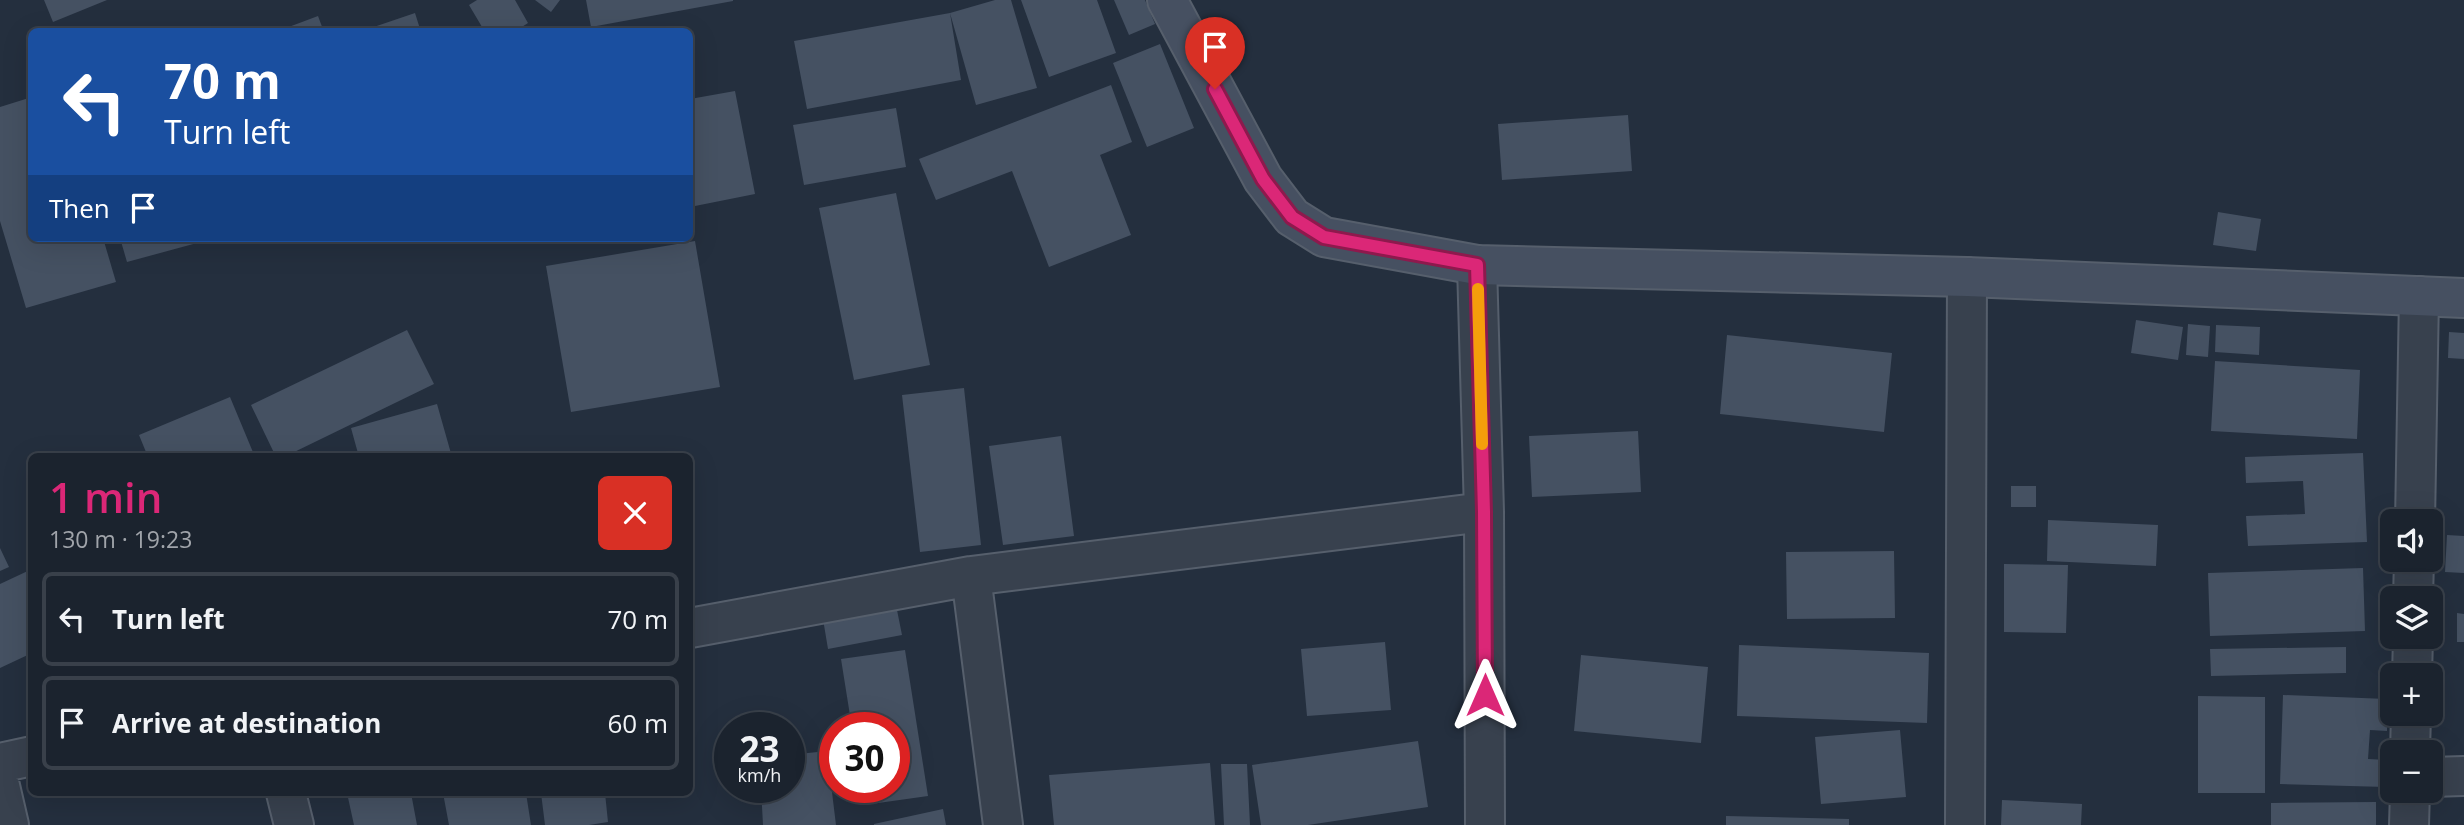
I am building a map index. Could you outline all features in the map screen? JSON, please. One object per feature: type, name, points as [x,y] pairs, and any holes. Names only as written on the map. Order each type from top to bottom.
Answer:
[{"type":"street","points":[[1167,0],[1263,179],[1292,217],[1324,237],[1477,265],[1967,277],[2464,298]]},
{"type":"street","points":[[1477,265],[1484,512],[1485,825]]},
{"type":"street","points":[[1965,825],[1967,277]]},
{"type":"street","points":[[2415,509],[2419,296]]},
{"type":"street","points":[[693,627],[971,576],[1484,512]]},
{"type":"street","points":[[971,576],[1003,825]]},
{"type":"street","points":[[0,763],[28,758]]},
{"type":"street","points":[[2443,777],[2464,776]]},
{"type":"street","points":[[0,786],[9,825]]},
{"type":"street","points":[[287,796],[294,825]]},
{"type":"street","points":[[2409,825],[2410,803]]},
{"type":"building","points":[[44,0],[107,0],[53,22]]},
{"type":"building","points":[[477,0],[515,0],[528,23],[520,28],[483,28],[469,5]]},
{"type":"building","points":[[535,0],[560,0],[551,12]]},
{"type":"building","points":[[586,0],[733,0],[733,1],[591,27]]},
{"type":"building","points":[[995,0],[1011,0],[1037,88],[976,105],[950,13]]},
{"type":"building","points":[[1021,0],[1097,0],[1116,53],[1049,77]]},
{"type":"building","points":[[1114,0],[1145,0],[1155,24],[1129,35]]},
{"type":"building","points":[[415,13],[420,28],[371,28]]},
{"type":"building","points":[[950,13],[961,80],[807,109],[794,41]]},
{"type":"building","points":[[318,16],[322,28],[286,28]]},
{"type":"building","points":[[1160,44],[1194,128],[1147,147],[1113,63]]},
{"type":"building","points":[[1111,85],[1132,142],[1100,155],[1131,235],[1049,267],[1012,171],[936,200],[919,159]]},
{"type":"building","points":[[735,91],[755,194],[693,206],[693,98]]},
{"type":"building","points":[[28,98],[28,242],[104,242],[116,282],[26,308],[0,221],[0,107]]},
{"type":"building","points":[[896,108],[906,167],[804,185],[793,125]]},
{"type":"building","points":[[1628,115],[1632,171],[1502,180],[1498,124]]},
{"type":"building","points":[[896,193],[930,365],[854,380],[819,208]]},
{"type":"building","points":[[2218,212],[2261,219],[2256,251],[2213,245]]},
{"type":"building","points":[[693,241],[720,387],[571,412],[546,266]]},
{"type":"building","points":[[121,242],[197,242],[197,243],[127,262]]},
{"type":"building","points":[[2136,320],[2183,327],[2178,360],[2131,353]]},
{"type":"building","points":[[2188,324],[2210,326],[2208,357],[2186,355]]},
{"type":"building","points":[[2216,325],[2260,327],[2259,355],[2215,352]]},
{"type":"building","points":[[407,330],[434,384],[292,453],[274,453],[251,405]]},
{"type":"building","points":[[2449,332],[2464,333],[2464,359],[2448,358]]},
{"type":"building","points":[[1727,335],[1892,353],[1884,432],[1720,414]]},
{"type":"building","points":[[2215,361],[2360,370],[2357,439],[2211,431]]},
{"type":"building","points":[[964,388],[981,545],[920,552],[902,395]]},
{"type":"building","points":[[230,397],[253,453],[146,453],[139,435]]},
{"type":"building","points":[[437,404],[451,453],[358,453],[351,428]]},
{"type":"building","points":[[1638,431],[1641,492],[1532,497],[1529,436]]},
{"type":"building","points":[[1061,436],[1074,536],[1003,545],[989,446]]},
{"type":"building","points":[[2363,453],[2367,542],[2248,546],[2246,516],[2305,514],[2303,481],[2246,483],[2245,457]]},
{"type":"building","points":[[2011,486],[2036,486],[2036,507],[2011,507]]},
{"type":"building","points":[[2048,520],[2158,525],[2156,566],[2047,561]]},
{"type":"building","points":[[2447,535],[2464,536],[2464,573],[2445,572]]},
{"type":"building","points":[[0,548],[9,567],[0,571]]},
{"type":"building","points":[[1894,551],[1895,618],[1787,619],[1786,552]]},
{"type":"building","points":[[2004,564],[2068,565],[2066,633],[2004,632]]},
{"type":"building","points":[[2363,568],[2365,631],[2210,636],[2208,573]]},
{"type":"building","points":[[28,571],[28,655],[0,668],[0,584]]},
{"type":"building","points":[[896,605],[902,635],[828,649],[823,619]]},
{"type":"building","points":[[2457,613],[2464,614],[2464,642],[2457,642]]},
{"type":"building","points":[[1385,642],[1391,710],[1307,716],[1301,649]]},
{"type":"building","points":[[1739,645],[1929,653],[1927,723],[1737,716]]},
{"type":"building","points":[[2346,647],[2346,673],[2211,676],[2210,649]]},
{"type":"building","points":[[905,650],[928,796],[910,799],[910,712],[849,712],[841,659]]},
{"type":"building","points":[[1581,655],[1708,667],[1701,743],[1574,731]]},
{"type":"building","points":[[2283,695],[2380,699],[2380,726],[2387,726],[2387,731],[2370,730],[2368,759],[2380,760],[2380,787],[2280,784]]},
{"type":"building","points":[[2198,696],[2265,697],[2265,793],[2198,793]]},
{"type":"building","points":[[1900,730],[1906,797],[1821,804],[1815,737]]},
{"type":"building","points":[[1418,741],[1428,807],[1308,825],[1261,825],[1252,765]]},
{"type":"building","points":[[819,752],[819,803],[833,803],[836,825],[763,825],[762,803],[805,803],[805,753]]},
{"type":"building","points":[[1210,763],[1215,825],[1054,825],[1049,775]]},
{"type":"building","points":[[1221,764],[1247,764],[1250,825],[1224,825]]},
{"type":"building","points":[[348,796],[412,796],[417,825],[354,825]]},
{"type":"building","points":[[444,796],[526,796],[531,825],[449,825]]},
{"type":"building","points":[[541,796],[605,796],[608,822],[545,825]]},
{"type":"building","points":[[2002,800],[2082,804],[2081,825],[2001,825]]},
{"type":"building","points":[[2376,802],[2376,825],[2271,825],[2271,803]]},
{"type":"building","points":[[943,809],[946,825],[874,825],[874,824]]},
{"type":"building","points":[[1726,816],[1849,819],[1849,825],[1726,825]]},
{"type":"slow traffic","points":[[1478,289],[1482,444]]},
{"type":"route","points":[[1215,89],[1263,179],[1292,217],[1324,237],[1477,265],[1484,512],[1485,695]]}]
